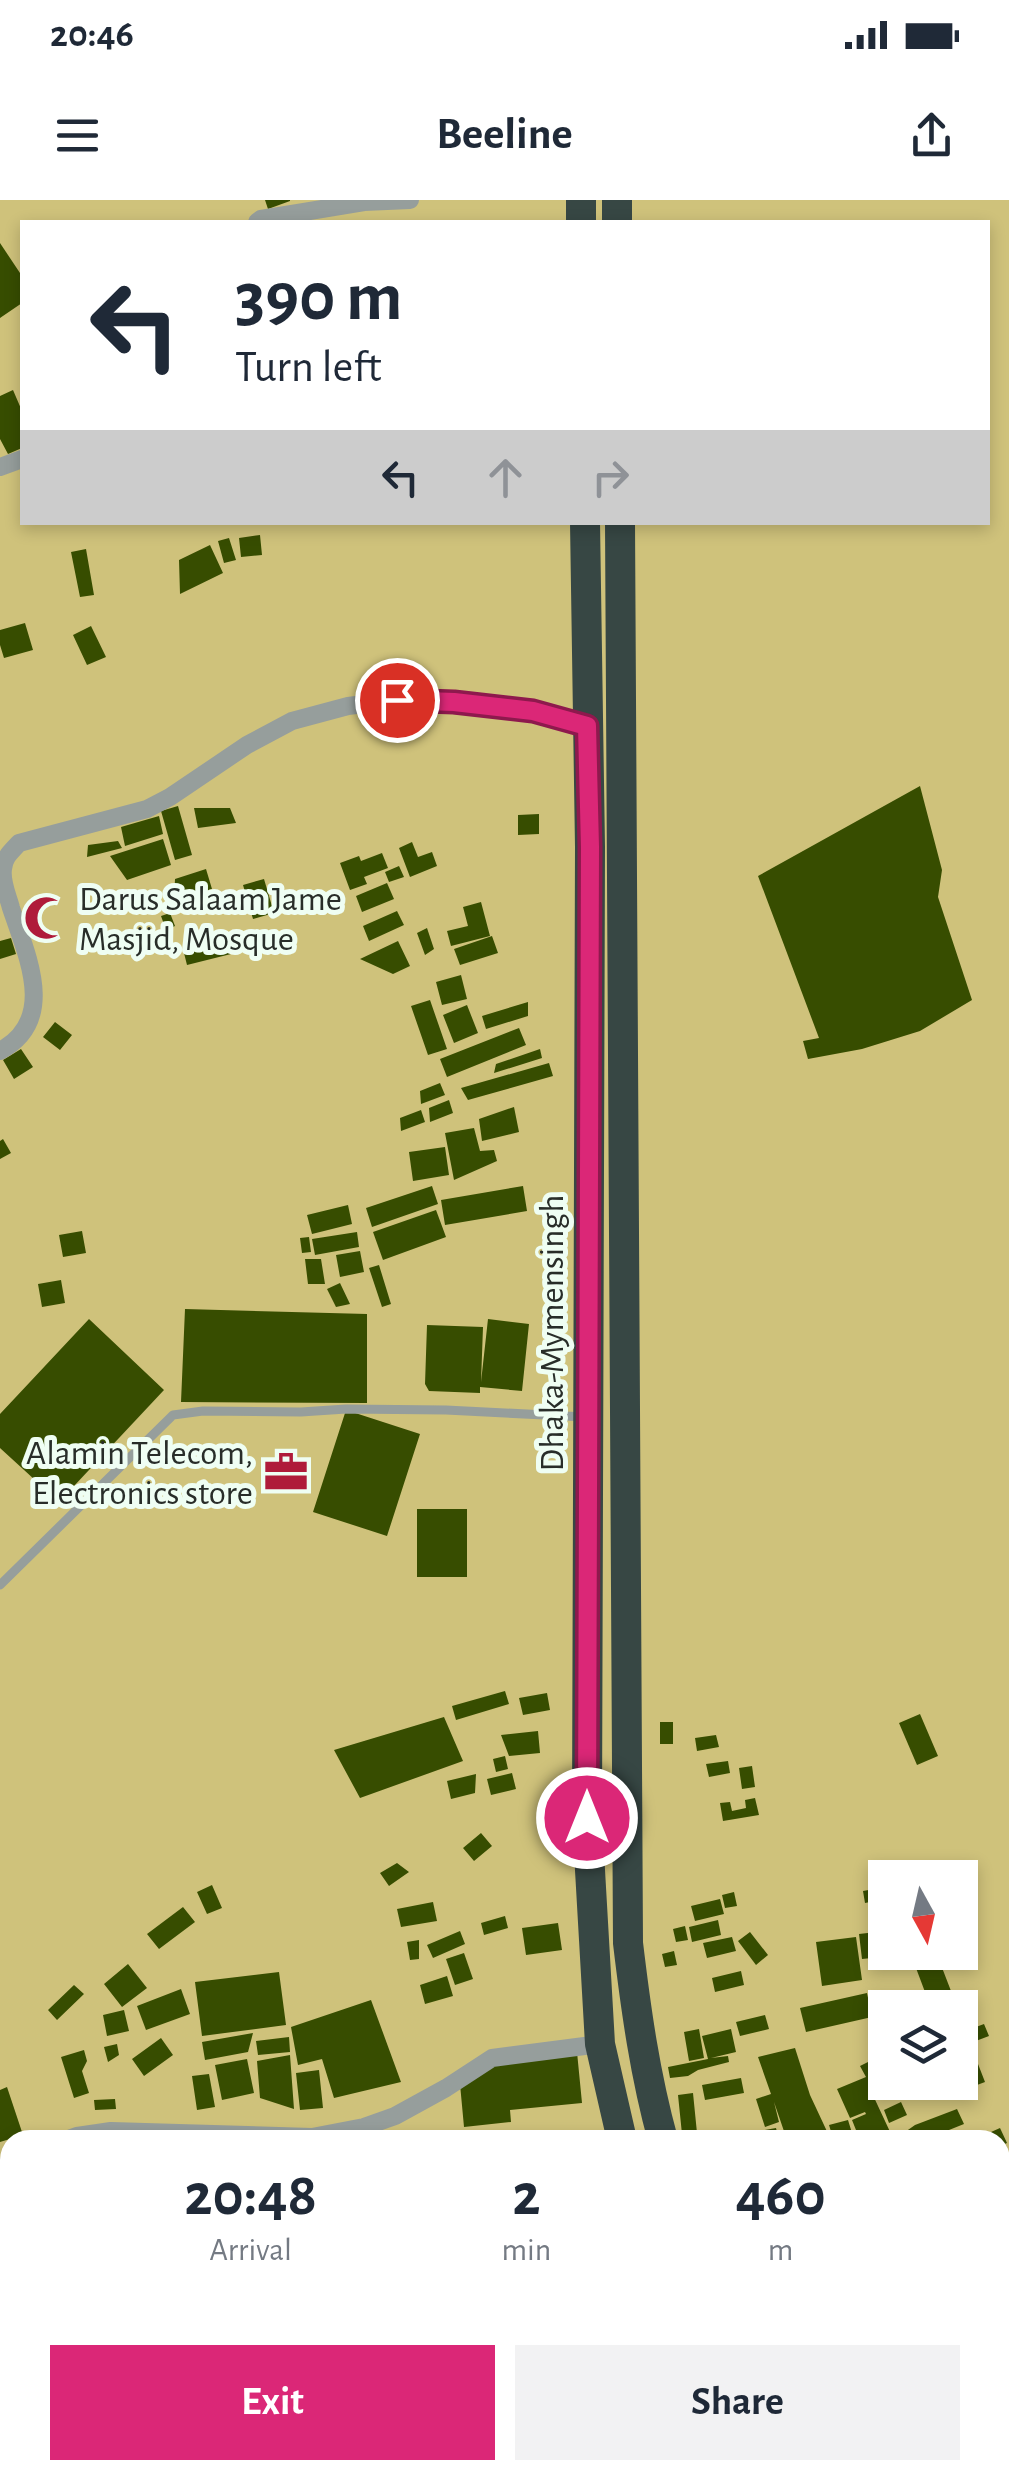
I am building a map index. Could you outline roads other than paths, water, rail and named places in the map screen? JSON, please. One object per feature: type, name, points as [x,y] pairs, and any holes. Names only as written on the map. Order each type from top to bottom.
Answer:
[{"type":"highway","name":"Dhaka-Mymensingh","points":[[585,525],[590,847],[587,1818],[600,2044],[620,2130]]},
{"type":"highway","name":"Dhaka-Mymensingh","points":[[620,525],[628,1943],[650,2094],[660,2130]]},
{"type":"street","points":[[260,220],[364,202],[410,200]]},
{"type":"street","points":[[0,1051],[22,1035],[34,1005],[29,962],[2,876],[6,856],[19,844],[147,809],[277,729],[348,706],[397,700],[454,702],[533,711],[587,726]]},
{"type":"street","points":[[348,2130],[395,2116],[492,2058],[600,2044]]},
{"type":"lane","points":[[0,1585],[174,1415],[346,1409],[588,1417]]},
{"type":"place","name":"Darus Salaam Jame Masjid, Mosque","points":[[46,918]]},
{"type":"place","name":"Alamin Telecom, Electronics store","points":[[286,1472]]}]
